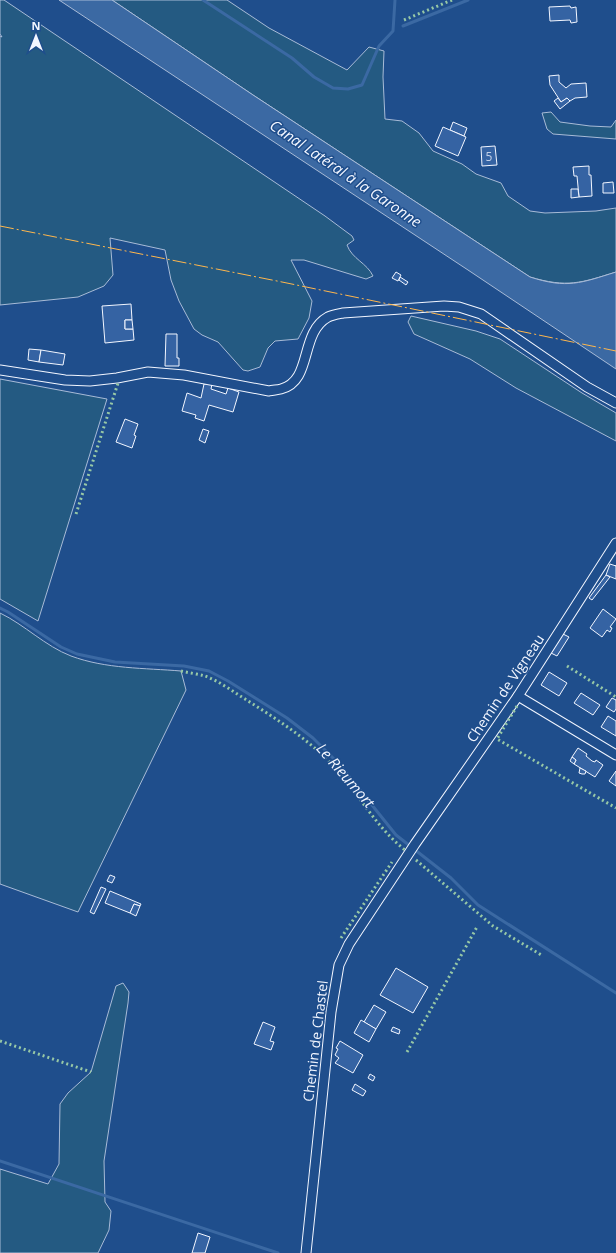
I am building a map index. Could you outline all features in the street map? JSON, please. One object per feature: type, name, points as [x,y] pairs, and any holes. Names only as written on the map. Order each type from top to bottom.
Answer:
[{"type":"street","points":[[0,370],[65,380],[90,381],[148,372],[177,374],[269,391],[282,389],[292,384],[300,376],[313,333],[318,325],[328,317],[343,313],[444,306],[459,307],[481,314],[587,386],[616,403]]},
{"type":"street","name":"Chemin de Vigneau","points":[[412,849],[518,696],[616,543]]},
{"type":"street","points":[[518,696],[616,755]]},
{"type":"street","name":"Chemin de Chastel","points":[[306,1253],[330,1012],[339,964],[349,944],[412,849]]},
{"type":"shaded area","points":[[0,0],[4,0],[325,216],[352,236],[354,240],[347,245],[349,250],[373,276],[366,279],[304,260],[291,260],[312,301],[309,318],[298,339],[275,341],[268,348],[260,367],[248,371],[243,370],[218,342],[202,335],[194,329],[179,301],[171,280],[165,250],[110,238],[113,275],[104,286],[78,297],[0,305],[0,36],[2,37],[0,34]]},
{"type":"shaded area","points":[[112,0],[227,0],[269,28],[347,70],[369,47],[384,51],[383,77],[385,119],[402,121],[419,133],[433,151],[462,164],[476,174],[501,183],[508,196],[530,211],[545,213],[596,211],[616,208],[616,272],[574,283],[554,282],[530,277],[253,95]]},
{"type":"shaded area","points":[[551,112],[560,122],[590,126],[611,127],[616,120],[616,139],[553,134],[547,129],[542,113]]},
{"type":"shaded area","points":[[411,316],[476,331],[500,339],[582,393],[616,413],[616,441],[516,388],[470,359],[414,334],[408,322]]},
{"type":"shaded area","points":[[0,379],[107,399],[38,621],[0,599]]},
{"type":"shaded area","points":[[0,613],[18,623],[52,647],[71,656],[112,666],[181,671],[186,690],[78,912],[0,884]]},
{"type":"shaded area","points":[[123,983],[129,992],[128,1003],[104,1161],[105,1202],[111,1211],[109,1230],[98,1253],[0,1253],[0,1169],[48,1184],[59,1164],[60,1104],[68,1093],[91,1072],[116,986]]},
{"type":"water","name":"Canal Latéral à la Garonne","points":[[59,0],[112,0],[253,95],[530,277],[543,281],[564,284],[583,282],[616,272],[616,369],[468,270]]},
{"type":"building","points":[[570,6],[571,8],[576,7],[577,22],[571,23],[570,20],[550,21],[549,7]]},
{"type":"building","points":[[559,75],[559,82],[566,88],[571,84],[586,83],[587,97],[575,98],[570,101],[567,98],[561,102],[550,85],[549,76]]},
{"type":"building","points":[[558,98],[561,102],[567,98],[570,101],[560,109],[554,101]]},
{"type":"building","points":[[453,122],[467,128],[464,136],[450,130]]},
{"type":"building","points":[[443,127],[466,137],[458,156],[435,146]]},
{"type":"building","points":[[495,146],[497,165],[482,166],[481,147]]},
{"type":"building","points":[[589,166],[592,196],[579,197],[577,176],[574,176],[573,167]]},
{"type":"building","points":[[613,182],[614,193],[603,193],[603,183]]},
{"type":"building","points":[[571,189],[578,189],[579,197],[571,198]]},
{"type":"building","points":[[396,272],[401,275],[398,281],[392,278]]},
{"type":"building","points":[[400,277],[408,282],[406,285],[399,280]]},
{"type":"building","points":[[131,304],[132,320],[125,320],[125,329],[133,329],[134,340],[105,343],[102,306]]},
{"type":"building","points":[[125,320],[132,320],[133,329],[125,329]]},
{"type":"building","points":[[166,334],[177,334],[177,358],[179,358],[179,366],[165,366]]},
{"type":"building","points":[[29,349],[41,350],[39,362],[28,360]]},
{"type":"building","points":[[41,350],[65,354],[63,365],[39,362]]},
{"type":"building","points":[[204,384],[212,384],[211,389],[226,394],[228,388],[239,392],[233,412],[209,405],[204,421],[195,418],[196,415],[182,411],[187,393],[201,398]]},
{"type":"building","points":[[125,419],[138,424],[134,435],[136,436],[132,448],[116,442]]},
{"type":"building","points":[[203,429],[209,431],[205,443],[199,440]]},
{"type":"building","points":[[610,564],[616,566],[616,579],[606,575]]},
{"type":"building","points":[[606,575],[610,577],[592,600],[589,598]]},
{"type":"building","points":[[603,609],[616,619],[610,627],[612,628],[610,632],[607,630],[602,637],[590,628]]},
{"type":"building","points":[[563,634],[569,637],[557,656],[551,653]]},
{"type":"building","points":[[549,672],[567,683],[559,696],[541,685]]},
{"type":"building","points":[[581,693],[600,705],[593,715],[574,703]]},
{"type":"building","points":[[612,698],[616,700],[616,709],[614,712],[606,707]]},
{"type":"building","points":[[608,716],[616,721],[616,736],[601,727]]},
{"type":"building","points":[[578,748],[587,754],[586,756],[592,761],[595,762],[596,760],[603,765],[595,777],[574,764],[576,760],[572,757]]},
{"type":"building","points":[[572,757],[576,760],[574,764],[570,761]]},
{"type":"building","points":[[580,768],[586,771],[585,774],[579,773]]},
{"type":"building","points":[[616,771],[616,786],[609,781]]},
{"type":"building","points":[[110,875],[115,877],[112,883],[107,881]]},
{"type":"building","points":[[101,887],[106,889],[94,914],[90,912]]},
{"type":"building","points":[[110,891],[141,904],[140,906],[134,904],[130,913],[105,903]]},
{"type":"building","points":[[134,904],[140,906],[136,916],[130,913]]},
{"type":"building","points":[[396,968],[428,987],[413,1013],[380,995]]},
{"type":"building","points":[[374,1005],[386,1012],[376,1029],[364,1022]]},
{"type":"building","points":[[361,1020],[376,1029],[369,1042],[354,1033]]},
{"type":"building","points":[[263,1022],[275,1027],[270,1041],[274,1042],[271,1050],[254,1044]]},
{"type":"building","points":[[393,1027],[400,1030],[399,1034],[391,1031]]},
{"type":"building","points":[[340,1041],[363,1055],[353,1073],[335,1063],[339,1058],[335,1055],[338,1049],[336,1048]]},
{"type":"building","points":[[370,1074],[375,1077],[373,1081],[368,1078]]},
{"type":"building","points":[[355,1084],[366,1091],[363,1096],[352,1090]]},
{"type":"building","points":[[198,1233],[210,1237],[205,1253],[192,1253]]},
{"type":"waterway","points":[[203,0],[292,58],[314,77],[333,88],[348,89],[362,85],[379,46],[393,31],[395,0]]},
{"type":"waterway","points":[[403,26],[468,0]]},
{"type":"waterway","name":"Le Rieumort","points":[[0,608],[61,647],[77,654],[115,662],[184,666],[209,671],[228,681],[287,718],[313,738],[339,764],[396,835],[451,878],[478,905],[616,993]]},
{"type":"waterway","points":[[0,1161],[278,1253]]},
{"type":"hedge","points":[[404,20],[452,0]]},
{"type":"hedge","points":[[76,514],[118,383]]},
{"type":"hedge","points":[[567,666],[616,697]]},
{"type":"hedge","points":[[181,671],[205,676],[220,683],[293,731],[336,769],[377,822],[405,850]]},
{"type":"hedge","points":[[517,706],[497,739],[616,808]]},
{"type":"hedge","points":[[416,860],[493,926],[543,956]]},
{"type":"hedge","points":[[341,938],[392,862]]},
{"type":"hedge","points":[[407,1052],[477,927]]},
{"type":"hedge","points":[[0,1041],[91,1072]]},
{"type":"power","points":[[0,226],[616,351]]}]
